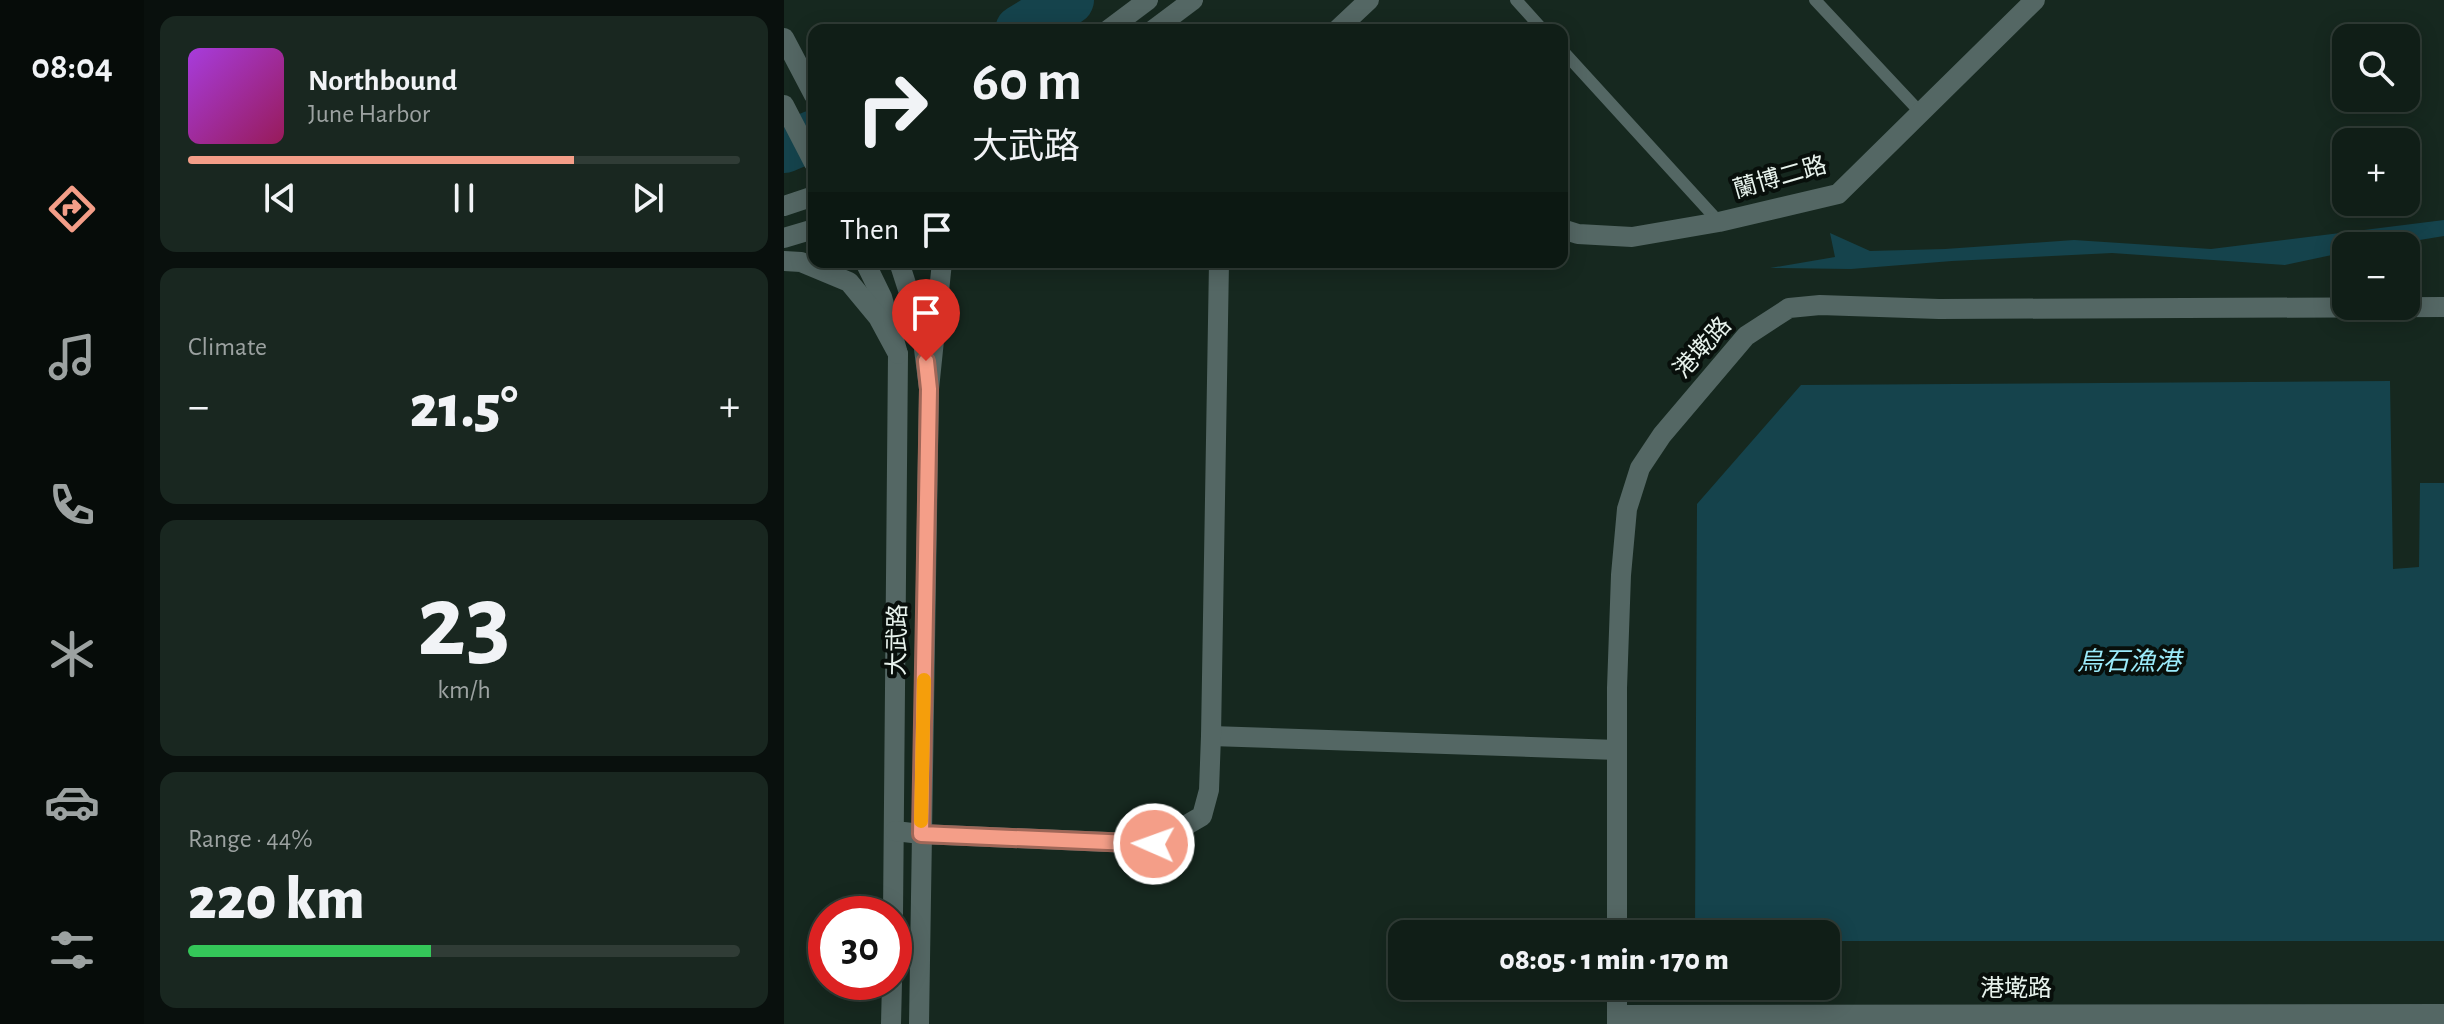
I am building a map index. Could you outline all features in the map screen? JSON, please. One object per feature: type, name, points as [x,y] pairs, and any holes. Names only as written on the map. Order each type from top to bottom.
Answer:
[{"type":"street","points":[[1116,24],[1148,0]]},
{"type":"street","points":[[1161,24],[1193,0]]},
{"type":"street","points":[[1343,24],[1369,0]]},
{"type":"street","name":"蘭博二路","points":[[1568,231],[1632,237],[1719,222],[1838,194],[2035,0]]},
{"type":"street","points":[[784,38],[808,84]]},
{"type":"street","points":[[784,105],[808,151]]},
{"type":"street","points":[[784,206],[808,198]]},
{"type":"street","points":[[784,238],[808,231]]},
{"type":"street","points":[[784,261],[808,265]]},
{"type":"street","points":[[815,268],[849,282],[878,317],[898,354]]},
{"type":"street","name":"大武路","points":[[868,268],[882,297],[898,354],[893,896]]},
{"type":"street","name":"大武路","points":[[901,268],[922,333],[929,389],[919,1024]]},
{"type":"street","points":[[929,389],[941,268]]},
{"type":"street","points":[[895,831],[1154,844],[1202,816],[1209,790],[1211,736],[1219,268]]},
{"type":"street","name":"港墘路","points":[[1617,920],[1617,750],[1622,562],[1627,509],[1640,468],[1662,435],[1746,336],[1789,308],[1820,305],[1939,309],[2444,307]]},
{"type":"street","points":[[1211,736],[1617,750]]},
{"type":"street","points":[[891,1024],[892,1000]]},
{"type":"street","name":"港墘路","points":[[1617,1020],[2444,1014]]},
{"type":"lane","points":[[1516,0],[1538,24]]},
{"type":"lane","points":[[1815,0],[1920,112]]},
{"type":"lane","points":[[1568,57],[1719,222]]},
{"type":"water","points":[[2444,220],[2444,236],[2420,240],[2420,232],[2348,232]]},
{"type":"water","points":[[1830,233],[1870,251],[2074,240],[2211,249],[2332,234],[2332,255],[2285,265],[2112,253],[1851,269],[1770,268],[1835,257]]},
{"type":"water","name":"烏石漁港","points":[[2390,381],[2393,569],[2419,567],[2420,483],[2444,483],[2444,941],[1840,941],[1840,920],[1695,920],[1697,504],[1801,385]]},
{"type":"waterway","points":[[1030,24],[1069,0]]},
{"type":"waterway","points":[[784,148],[808,138]]},
{"type":"slow traffic","points":[[921,821],[924,680]]},
{"type":"route","points":[[926,361],[929,389],[921,834],[1154,844]]}]
